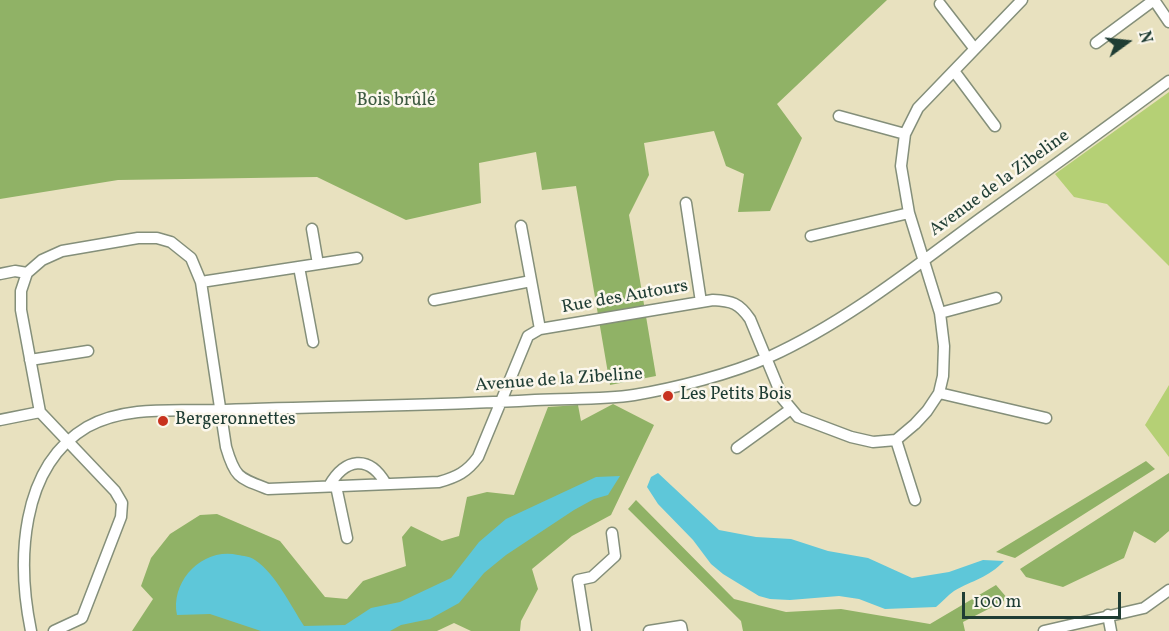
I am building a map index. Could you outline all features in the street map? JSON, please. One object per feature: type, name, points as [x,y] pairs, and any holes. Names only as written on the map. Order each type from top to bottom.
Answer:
[{"type":"street","points":[[736,448],[791,409],[798,417],[851,437],[873,442],[896,440],[915,424],[939,393],[943,375],[944,346],[940,313],[909,213],[902,166],[905,134],[918,108],[1022,0]]},
{"type":"street","points":[[1096,43],[1154,0],[1169,22]]},
{"type":"street","points":[[940,4],[974,48]]},
{"type":"street","points":[[954,71],[995,126]]},
{"type":"street","name":"Avenue de la Zibeline","points":[[31,631],[24,584],[25,547],[30,510],[46,468],[69,441],[84,429],[101,420],[117,415],[162,411],[502,402],[638,394],[669,388],[766,358],[809,336],[858,306],[925,260],[1169,81]]},
{"type":"street","points":[[839,116],[905,134]]},
{"type":"street","points":[[686,203],[700,302]]},
{"type":"street","points":[[811,237],[909,213]]},
{"type":"street","points":[[521,226],[540,329]]},
{"type":"street","points":[[312,229],[318,264]]},
{"type":"street","name":"Rue des Autours","points":[[27,273],[42,260],[62,251],[138,238],[157,238],[171,242],[191,258],[201,282],[226,447],[231,465],[241,479],[268,489],[439,482],[457,477],[469,469],[478,456],[528,336],[540,329],[700,302],[730,301],[743,309],[750,319],[783,399],[791,409]]},
{"type":"street","points":[[201,282],[357,258]]},
{"type":"street","points":[[299,267],[313,342]]},
{"type":"street","points":[[0,274],[15,271],[27,273],[21,291],[21,310],[40,412],[115,491],[122,503],[121,517],[82,618],[54,631]]},
{"type":"street","points":[[434,300],[531,281]]},
{"type":"street","points":[[940,313],[996,298]]},
{"type":"street","points":[[30,360],[88,351]]},
{"type":"street","points":[[939,393],[1046,418]]},
{"type":"street","points":[[0,420],[40,412]]},
{"type":"street","points":[[896,440],[915,500]]},
{"type":"street","points":[[347,538],[332,486],[337,472],[350,464],[369,465],[379,473],[386,484]]},
{"type":"street","points":[[586,631],[578,580],[592,577],[615,556],[612,533]]},
{"type":"street","points":[[1044,631],[1144,608],[1169,590]]},
{"type":"street","points":[[1108,615],[1111,631]]},
{"type":"street","points":[[649,631],[681,626],[682,631]]},
{"type":"green space","name":"Bois brûlé","points":[[0,0],[887,0],[777,104],[802,138],[770,211],[738,212],[744,174],[726,166],[714,131],[644,143],[649,175],[629,215],[656,376],[610,385],[576,186],[542,190],[536,152],[479,163],[481,203],[406,220],[317,177],[118,180],[0,199]]},
{"type":"green space","points":[[1169,92],[1169,266],[1107,204],[1074,197],[1055,174]]},
{"type":"green space","points":[[1169,385],[1169,457],[1145,425]]},
{"type":"green space","points":[[613,404],[654,425],[611,515],[572,536],[532,569],[538,589],[521,621],[520,631],[471,631],[454,623],[437,631],[132,631],[153,599],[141,586],[151,558],[170,534],[200,515],[217,514],[280,541],[325,597],[347,599],[363,581],[406,566],[402,537],[411,526],[442,541],[459,536],[467,497],[487,492],[514,495],[548,407],[578,405],[581,421]]},
{"type":"green space","points":[[1146,461],[1155,469],[1015,558],[996,552]]},
{"type":"green space","points":[[1169,473],[1169,531],[1155,543],[1134,531],[1124,558],[1063,587],[1026,577],[1020,569]]},
{"type":"green space","points":[[636,500],[734,599],[786,612],[841,609],[930,624],[996,585],[1008,599],[963,622],[965,631],[743,631],[741,621],[628,509]]},
{"type":"water","points":[[658,473],[719,530],[756,537],[791,539],[828,551],[868,558],[912,578],[949,572],[983,560],[1004,561],[986,575],[954,591],[936,607],[885,609],[859,599],[839,596],[790,600],[770,599],[759,596],[711,564],[693,540],[658,504],[647,487],[651,477]]},
{"type":"water","points":[[620,476],[608,495],[594,499],[574,510],[506,555],[484,573],[459,603],[430,619],[401,625],[390,631],[261,631],[210,614],[177,615],[176,602],[184,579],[201,562],[213,556],[225,554],[249,557],[262,566],[276,581],[304,626],[345,625],[371,608],[400,602],[451,578],[479,542],[506,519],[596,477]]},
{"type":"place","name":"Les Petits Bois","points":[[668,396]]},
{"type":"place","name":"Bergeronnettes","points":[[163,421]]}]
